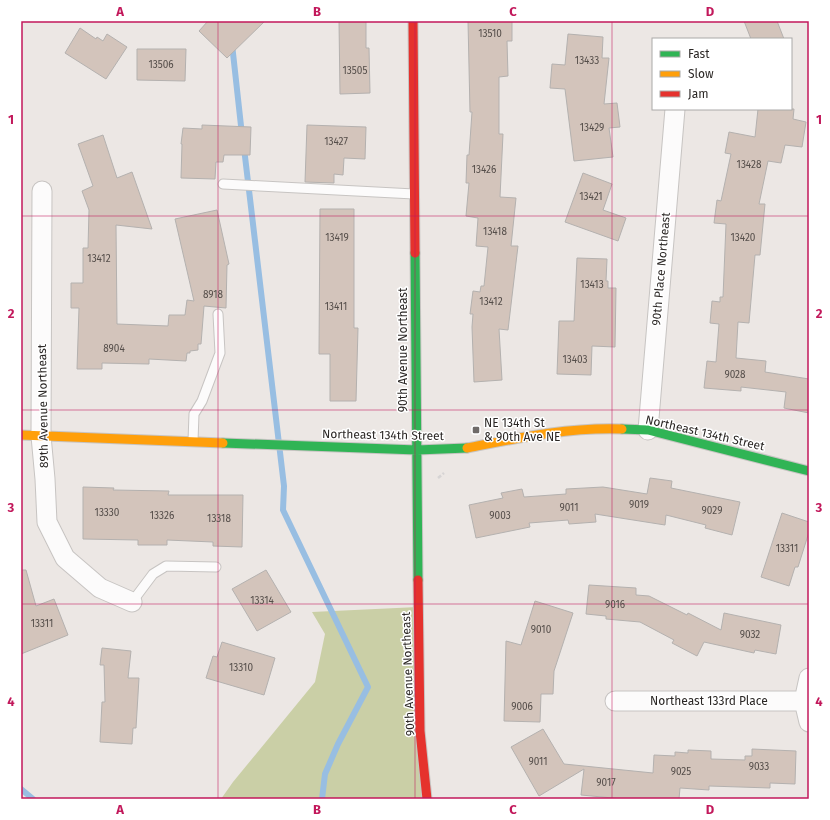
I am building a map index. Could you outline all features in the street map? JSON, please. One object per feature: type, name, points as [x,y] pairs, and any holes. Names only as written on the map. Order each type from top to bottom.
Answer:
[{"type":"street","name":"90th Avenue Northeast","points":[[413,21],[416,194],[415,424],[417,450],[420,731],[427,799]]},
{"type":"street","name":"90th Place Northeast","points":[[648,430],[675,110]]},
{"type":"street","name":"89th Avenue Northeast","points":[[42,191],[41,436],[47,522],[65,558],[100,588],[132,602]]},
{"type":"street","name":"Northeast 134th Street","points":[[21,435],[417,450],[466,448],[544,433],[602,428],[648,430],[809,471]]},
{"type":"street","points":[[809,678],[804,701],[809,722]]},
{"type":"street","name":"Northeast 133rd Place","points":[[615,701],[804,701]]},
{"type":"lane","points":[[223,184],[416,194]]},
{"type":"lane","points":[[193,441],[194,414],[202,400],[220,354],[218,314]]},
{"type":"lane","points":[[132,602],[153,574],[166,566],[216,567]]},
{"type":"green space","points":[[418,607],[427,799],[221,799],[233,782],[315,682],[325,634],[312,612]]},
{"type":"building","points":[[208,21],[265,21],[227,58],[199,31]]},
{"type":"building","points":[[339,21],[366,21],[366,48],[369,48],[370,93],[340,94]]},
{"type":"building","points":[[468,21],[512,21],[512,41],[507,41],[508,76],[499,77],[499,134],[503,134],[500,197],[516,198],[511,246],[518,246],[508,330],[499,329],[502,380],[474,382],[473,314],[470,314],[473,291],[480,292],[481,286],[484,286],[488,247],[476,246],[478,218],[466,216],[469,183],[466,183],[467,155],[469,155],[472,112],[470,112]]},
{"type":"building","points":[[744,21],[777,21],[784,38],[751,38]]},
{"type":"building","points":[[80,28],[96,39],[97,37],[103,41],[107,34],[127,47],[106,79],[65,53]]},
{"type":"building","points":[[568,34],[603,37],[602,58],[609,58],[604,104],[617,103],[620,127],[609,128],[613,157],[574,161],[565,89],[550,88],[552,64],[565,65]]},
{"type":"building","points":[[137,49],[186,49],[185,81],[137,80]]},
{"type":"building","points":[[794,109],[793,119],[806,122],[802,147],[785,145],[781,163],[768,161],[759,204],[765,204],[760,255],[755,255],[749,323],[738,322],[736,358],[766,361],[765,372],[809,379],[809,413],[784,408],[786,392],[741,387],[741,391],[704,388],[707,361],[716,362],[719,324],[710,323],[712,301],[720,302],[720,297],[723,297],[726,224],[714,223],[717,200],[721,201],[731,154],[725,153],[729,132],[755,137],[758,110]]},
{"type":"building","points":[[202,125],[251,127],[250,155],[224,155],[223,162],[216,162],[215,179],[181,178],[181,144],[183,128],[202,129]]},
{"type":"building","points":[[307,125],[366,127],[365,159],[344,158],[343,175],[334,174],[334,183],[305,182]]},
{"type":"building","points":[[103,135],[117,178],[132,172],[152,229],[116,225],[117,324],[168,326],[169,315],[185,315],[187,300],[194,301],[175,219],[217,210],[229,264],[227,265],[226,308],[204,306],[201,344],[198,344],[198,350],[187,353],[186,361],[149,359],[149,364],[102,363],[102,369],[77,369],[79,308],[71,308],[71,283],[83,283],[83,248],[88,248],[89,210],[82,191],[93,186],[78,144]]},
{"type":"building","points":[[583,173],[612,184],[603,210],[626,218],[618,241],[565,222]]},
{"type":"building","points":[[320,209],[354,209],[354,328],[358,328],[356,401],[330,401],[330,354],[319,354]]},
{"type":"building","points":[[577,258],[607,259],[606,281],[608,281],[608,288],[616,288],[615,347],[592,346],[591,375],[557,374],[559,321],[574,321]]},
{"type":"building","points":[[650,478],[672,481],[671,488],[740,502],[732,535],[705,528],[706,525],[666,515],[665,525],[595,514],[596,522],[569,524],[568,520],[529,523],[530,527],[476,538],[469,505],[503,498],[501,493],[522,489],[524,497],[566,494],[566,489],[603,487],[647,494]]},
{"type":"building","points":[[83,487],[114,488],[113,490],[169,491],[168,495],[243,495],[242,547],[213,546],[213,542],[167,540],[167,545],[138,545],[138,540],[83,539]]},
{"type":"building","points":[[782,513],[809,522],[809,532],[798,567],[795,567],[789,586],[761,577]]},
{"type":"building","points":[[21,570],[26,570],[36,606],[54,599],[68,635],[21,654]]},
{"type":"building","points":[[266,570],[291,612],[257,631],[232,589]]},
{"type":"building","points":[[589,585],[636,588],[636,595],[649,596],[687,615],[688,613],[721,630],[724,613],[781,625],[776,654],[755,650],[754,653],[704,642],[697,656],[672,643],[674,640],[640,622],[606,619],[606,616],[586,614]]},
{"type":"building","points":[[535,601],[573,613],[554,671],[553,694],[541,694],[540,722],[504,721],[506,641],[521,645]]},
{"type":"building","points":[[222,642],[275,658],[264,695],[206,678],[213,656],[217,657]]},
{"type":"building","points":[[102,648],[131,651],[128,678],[139,678],[136,728],[133,728],[132,744],[100,742],[102,702],[105,702],[104,665],[100,665]]},
{"type":"building","points":[[543,729],[564,764],[653,773],[654,755],[675,756],[675,752],[688,753],[688,750],[711,751],[711,759],[745,760],[745,756],[752,756],[752,749],[796,751],[795,784],[770,783],[770,788],[709,786],[709,790],[680,788],[679,799],[623,799],[581,795],[584,769],[539,796],[511,747]]},
{"type":"waterway","points":[[232,44],[242,135]]},
{"type":"waterway","points":[[244,148],[284,486],[283,510],[368,687],[338,744],[325,774],[322,799]]},
{"type":"waterway","points":[[21,789],[33,799]]},
{"type":"traffic: fast","points":[[415,253],[418,580]]},
{"type":"traffic: fast","points":[[622,429],[648,430],[809,471]]},
{"type":"traffic: fast","points":[[223,443],[417,450],[467,448]]},
{"type":"traffic: slow","points":[[467,448],[563,431],[622,429]]},
{"type":"traffic: slow","points":[[21,435],[223,443]]},
{"type":"traffic: jam","points":[[413,21],[415,253]]},
{"type":"traffic: jam","points":[[418,580],[420,731],[427,799]]},
{"type":"place","name":"NE 134th St & 90th Ave NE","points":[[476,430]]}]
